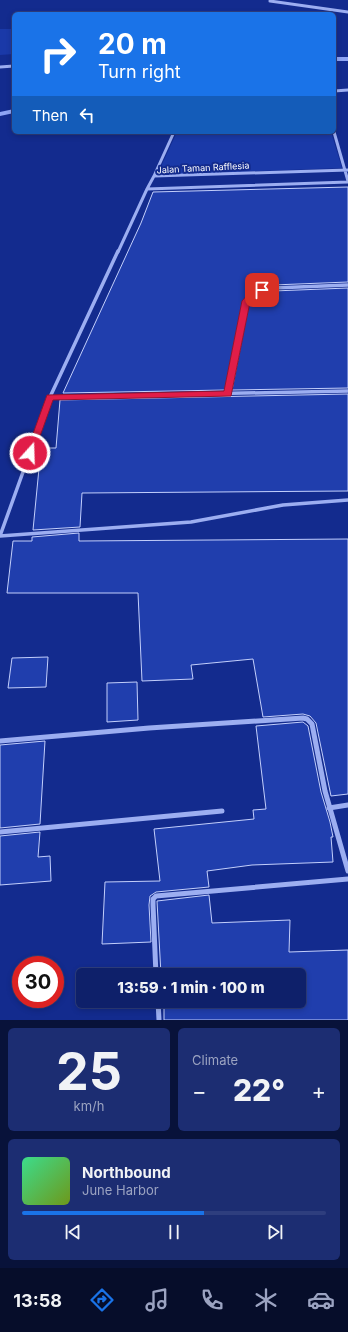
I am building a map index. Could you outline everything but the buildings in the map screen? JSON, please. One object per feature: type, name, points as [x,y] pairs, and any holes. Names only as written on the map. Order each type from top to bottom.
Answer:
[{"type":"street","points":[[270,1],[348,12]]},
{"type":"street","points":[[0,67],[12,66]]},
{"type":"street","points":[[336,91],[348,90]]},
{"type":"street","points":[[154,176],[173,134]]},
{"type":"street","points":[[335,134],[347,170],[348,182]]},
{"type":"street","name":"Jalan Taman Rafflesia","points":[[147,189],[154,176],[347,170]]},
{"type":"street","name":"Jalan Taman Rafflesia","points":[[147,189],[348,182]]},
{"type":"street","points":[[147,189],[50,397],[0,536],[191,522],[283,505],[348,500]]},
{"type":"street","points":[[228,394],[246,301],[250,296],[255,292],[272,288],[348,285]]},
{"type":"street","points":[[50,397],[348,391]]},
{"type":"street","points":[[0,741],[156,728],[303,718],[308,719],[312,724],[329,808],[348,870]]},
{"type":"street","points":[[329,808],[348,805]]},
{"type":"street","points":[[0,832],[222,811]]},
{"type":"street","points":[[156,968],[152,906],[153,899],[156,896],[348,879]]},
{"type":"street","points":[[158,1008],[159,1020]]},
{"type":"shaded area","points":[[0,29],[12,29],[12,54],[0,55]]},
{"type":"shaded area","points":[[176,134],[332,134],[342,168],[157,175]]},
{"type":"waterway","points":[[336,59],[348,59]]},
{"type":"waterway","points":[[0,114],[12,111]]},
{"type":"route","points":[[30,453],[50,397],[228,394],[246,301],[255,292],[262,290]]}]
